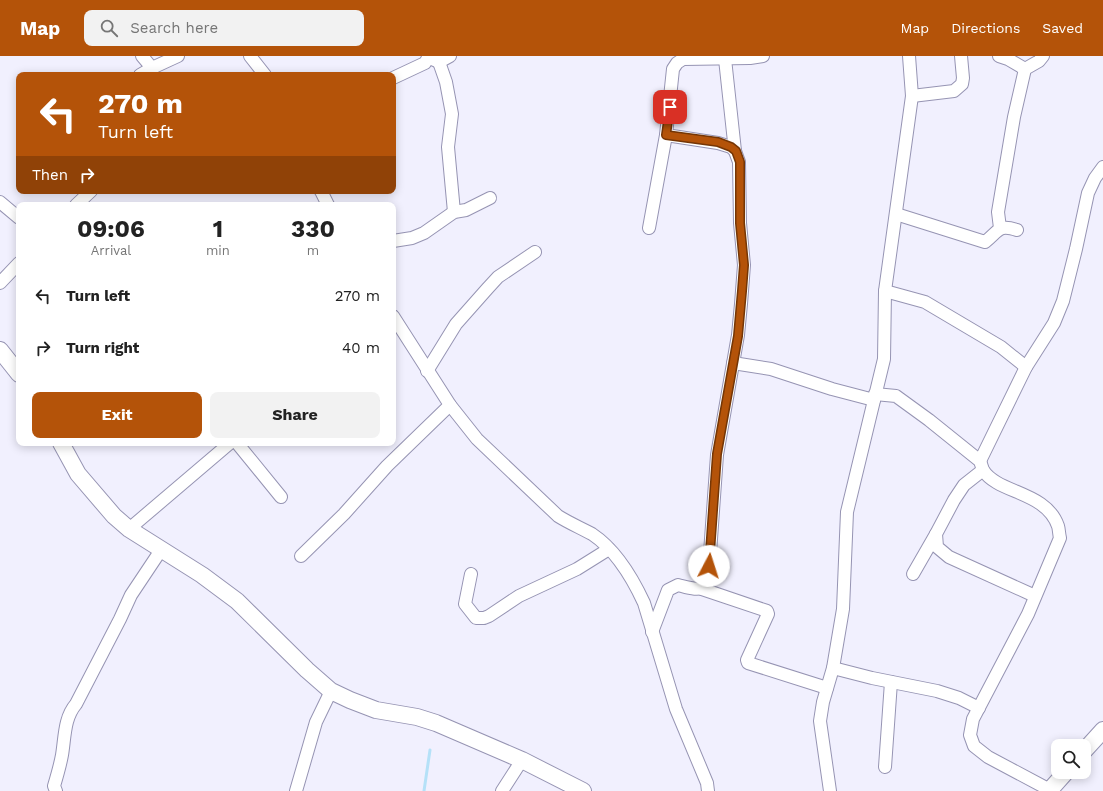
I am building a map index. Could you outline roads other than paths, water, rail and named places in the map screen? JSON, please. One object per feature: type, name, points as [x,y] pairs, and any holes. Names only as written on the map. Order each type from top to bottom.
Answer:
[{"type":"street","points":[[142,56],[152,68]]},
{"type":"street","points":[[145,72],[178,56]]},
{"type":"street","points":[[250,56],[263,72]]},
{"type":"street","points":[[396,77],[432,59],[450,56]]},
{"type":"street","points":[[649,228],[666,135],[673,69],[677,63],[683,59],[693,58],[706,60],[763,56]]},
{"type":"street","points":[[830,791],[820,721],[823,702],[833,668],[843,609],[847,512],[884,358],[885,291],[912,96],[909,56]]},
{"type":"street","points":[[912,96],[954,91],[962,84],[963,78],[961,56]]},
{"type":"street","points":[[999,56],[1008,59],[1025,69]]},
{"type":"street","points":[[1000,228],[998,212],[1014,117],[1025,69],[1043,56]]},
{"type":"street","points":[[432,59],[446,82],[452,114],[448,147],[454,212]]},
{"type":"street","points":[[702,589],[706,586],[708,581],[717,454],[738,336],[744,265],[740,223],[740,162],[736,151],[725,59]]},
{"type":"street","points":[[666,135],[718,142],[731,147],[736,151]]},
{"type":"street","points":[[913,574],[954,500],[964,485],[982,466],[1026,367],[1054,323],[1060,308],[1076,249],[1088,193],[1103,167]]},
{"type":"street","points":[[79,202],[88,194]]},
{"type":"street","points":[[396,241],[412,238],[424,233],[454,212],[466,210],[490,198]]},
{"type":"street","points":[[0,202],[16,215]]},
{"type":"street","points":[[896,214],[985,242],[1000,228],[1008,227],[1017,230]]},
{"type":"street","points":[[427,371],[456,324],[487,289],[498,277],[535,252]]},
{"type":"street","points":[[0,283],[16,266]]},
{"type":"street","points":[[885,291],[925,302],[1001,347],[1026,367]]},
{"type":"street","points":[[396,321],[450,405],[477,439],[558,516],[591,534],[605,544],[618,558],[638,590],[644,603],[676,709],[707,783],[708,791]]},
{"type":"street","points":[[3,359],[16,371]]},
{"type":"street","points":[[732,363],[771,368],[832,389],[875,397],[896,396],[929,420],[982,466],[994,481],[1032,498],[1050,512],[1058,526],[1060,538],[1028,614],[973,719],[970,735],[974,746],[988,757],[1050,791],[1060,779]]},
{"type":"street","points":[[301,556],[344,514],[387,466],[450,405]]},
{"type":"street","points":[[63,446],[78,474],[114,516],[129,529],[202,575],[237,601],[307,670],[331,691],[376,710],[417,717],[429,721],[522,760],[583,791]]},
{"type":"street","points":[[129,529],[226,446]]},
{"type":"street","points":[[239,446],[281,497]]},
{"type":"street","points":[[936,534],[937,547],[949,557],[1035,596]]},
{"type":"street","points":[[471,574],[465,604],[476,618],[484,618],[519,596],[577,569],[609,549]]},
{"type":"street","points":[[56,791],[54,786],[62,754],[67,719],[84,690],[131,595],[161,550]]},
{"type":"street","points":[[652,632],[668,590],[678,585],[702,589],[767,611],[768,614],[747,660],[748,663],[827,688]]},
{"type":"street","points":[[833,668],[937,691],[959,698],[979,708]]},
{"type":"street","points":[[885,768],[891,682]]},
{"type":"street","points":[[296,791],[316,722],[331,691]]},
{"type":"street","points":[[1091,743],[1103,730]]},
{"type":"street","points":[[502,791],[522,760]]},
{"type":"waterway","points":[[424,791],[430,750]]}]
